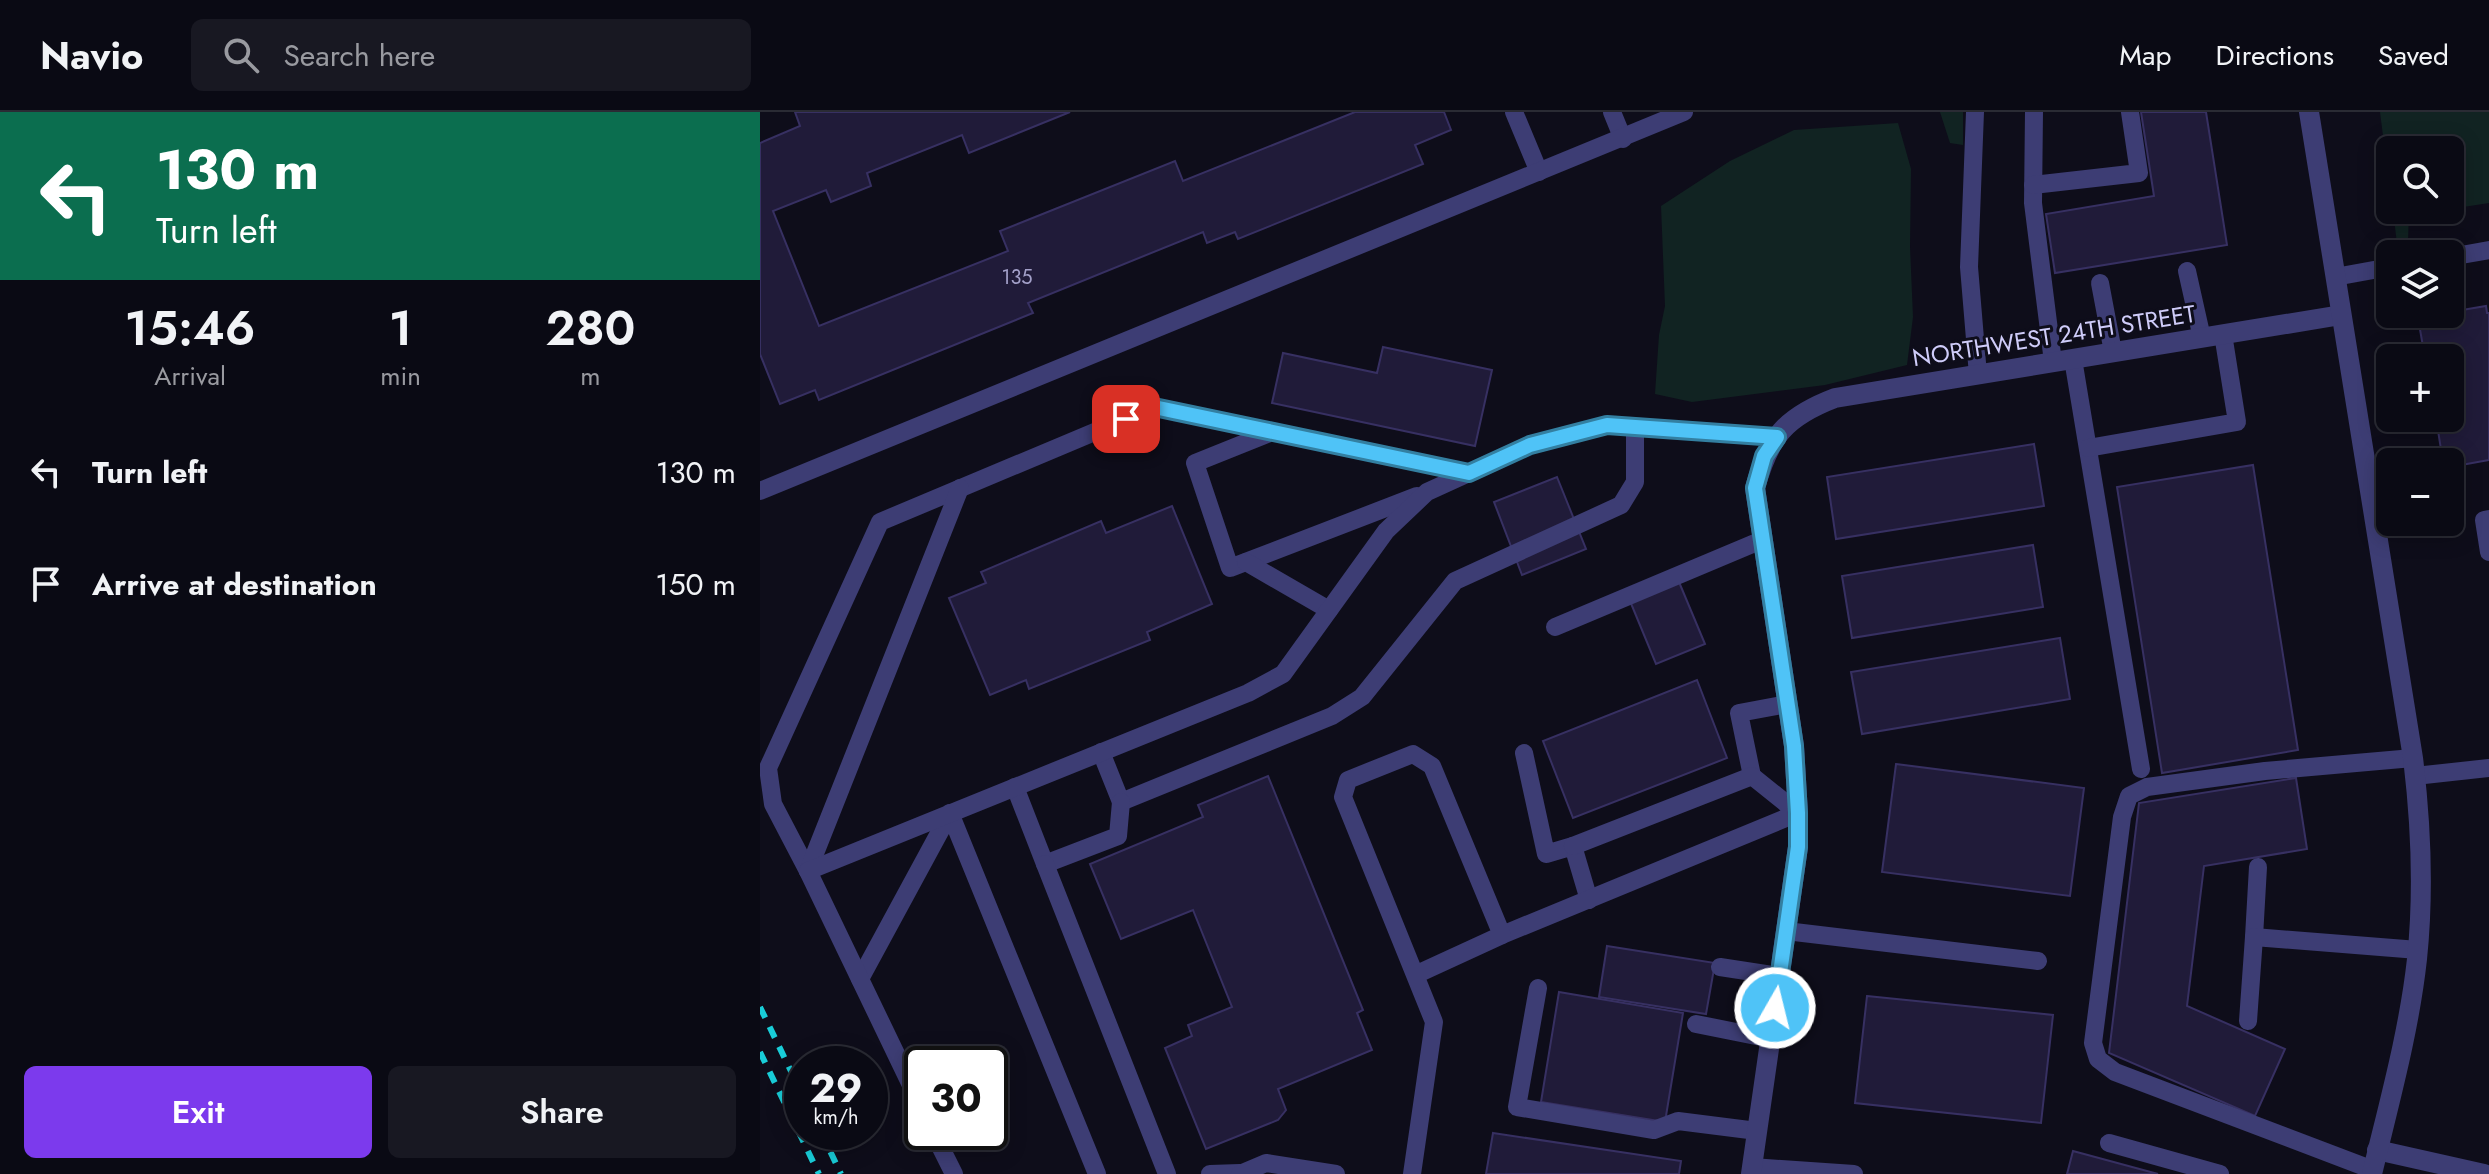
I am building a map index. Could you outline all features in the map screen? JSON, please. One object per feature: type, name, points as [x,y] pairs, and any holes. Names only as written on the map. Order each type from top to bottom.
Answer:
[{"type":"street","points":[[2309,112],[2414,767],[2422,837],[2418,950],[2406,1030],[2374,1164],[2484,1174]]},
{"type":"street","name":"NORTHWEST 24TH STREET","points":[[1780,432],[1810,407],[1835,398],[2341,315]]},
{"type":"street","points":[[1752,1170],[1798,847],[1794,746],[1755,488],[1764,456],[1780,432]]},
{"type":"lane","points":[[1514,112],[1539,172]]},
{"type":"lane","points":[[1612,112],[1623,139]]},
{"type":"lane","points":[[760,491],[1684,112]]},
{"type":"lane","points":[[1975,112],[1969,267],[1978,375]]},
{"type":"lane","points":[[2034,112],[2033,203],[2063,361],[2088,448],[2141,769]]},
{"type":"lane","points":[[2033,185],[2139,173],[2130,112]]},
{"type":"lane","points":[[2464,254],[2489,250]]},
{"type":"lane","points":[[2335,277],[2376,270]]},
{"type":"lane","points":[[2187,271],[2202,338]]},
{"type":"lane","points":[[2100,283],[2113,352]]},
{"type":"lane","points":[[2088,448],[2237,422],[2223,334]]},
{"type":"lane","points":[[904,1071],[773,804],[768,768],[880,522],[1154,407],[1469,473]]},
{"type":"lane","points":[[1273,432],[1195,463],[1230,568],[1427,492],[1530,445],[1607,425],[1780,432]]},
{"type":"lane","points":[[1121,802],[1332,716],[1362,697],[1455,581],[1621,505],[1635,482],[1635,427]]},
{"type":"lane","points":[[808,871],[960,488]]},
{"type":"lane","points":[[808,871],[1248,693],[1283,674],[1386,531],[1427,492]]},
{"type":"lane","points":[[2489,519],[2484,520],[2489,552]]},
{"type":"lane","points":[[1555,627],[1762,540]]},
{"type":"lane","points":[[1246,562],[1329,610]]},
{"type":"lane","points":[[1415,975],[1502,935],[1798,813],[1752,776],[1739,713],[1787,704]]},
{"type":"lane","points":[[1045,864],[1118,836],[1121,802],[1101,752]]},
{"type":"lane","points":[[1524,753],[1546,854],[1752,776]]},
{"type":"lane","points":[[1412,1174],[1434,1022],[1343,797],[1348,780],[1413,754],[1432,766],[1502,935]]},
{"type":"lane","points":[[2374,1164],[2115,1072],[2098,1059],[2093,1043],[2122,817],[2129,796],[2147,787],[2265,771],[2489,768]]},
{"type":"lane","points":[[1015,787],[1167,1174]]},
{"type":"lane","points":[[860,979],[950,813]]},
{"type":"lane","points":[[950,813],[1097,1174]]},
{"type":"lane","points":[[1573,846],[1589,900]]},
{"type":"lane","points":[[2248,1021],[2258,867]]},
{"type":"lane","points":[[1786,931],[2038,961]]},
{"type":"lane","points":[[2254,937],[2418,950]]},
{"type":"lane","points":[[1720,967],[1779,976]]},
{"type":"lane","points":[[1538,988],[1517,1107],[1654,1130],[1678,1121],[1757,1131]]},
{"type":"lane","points":[[1696,1024],[1771,1039]]},
{"type":"lane","points":[[2109,1143],[2220,1174]]},
{"type":"lane","points":[[942,1150],[954,1174]]},
{"type":"lane","points":[[1210,1174],[1240,1173],[1266,1163],[1336,1174]]},
{"type":"lane","points":[[1752,1170],[1854,1174]]},
{"type":"shaded area","points":[[1940,112],[1963,112],[1963,145],[1950,143]]},
{"type":"shaded area","points":[[2380,112],[2489,112],[2489,203],[2464,207],[2464,136],[2383,136]]},
{"type":"shaded area","points":[[1898,123],[1911,169],[1913,317],[1907,365],[1825,385],[1692,402],[1655,394],[1659,335],[1665,306],[1661,206],[1730,161],[1794,130]]},
{"type":"shaded area","points":[[2395,224],[2409,224],[2408,240],[2397,240]]},
{"type":"building","points":[[795,112],[1070,112],[969,153],[962,135],[867,173],[871,186],[831,202],[826,190],[773,211],[819,326],[1008,251],[1000,231],[1175,161],[1183,181],[1355,112],[1444,112],[1451,130],[1415,145],[1423,164],[1238,239],[1235,232],[1207,243],[1203,232],[1028,303],[1033,313],[819,400],[815,390],[780,404],[760,354],[760,143],[800,126]]},
{"type":"building","points":[[2141,112],[2206,112],[2227,245],[2055,273],[2046,214],[2154,196]]},
{"type":"building","points":[[2486,306],[2489,313],[2489,460],[2464,464],[2464,448],[2441,448],[2438,432],[2464,432],[2464,344],[2423,344],[2420,328],[2464,328],[2464,310]]},
{"type":"building","points":[[1383,347],[1492,370],[1475,446],[1272,403],[1283,353],[1377,373]]},
{"type":"building","points":[[2034,444],[2044,506],[1836,539],[1827,477]]},
{"type":"building","points":[[2253,465],[2298,750],[2162,773],[2117,487]]},
{"type":"building","points":[[1557,477],[1586,549],[1522,575],[1494,502]]},
{"type":"building","points":[[1172,506],[1212,604],[1147,632],[1150,640],[1029,689],[1026,680],[990,695],[949,598],[986,583],[981,572],[1101,521],[1106,533]]},
{"type":"building","points":[[2033,545],[2043,607],[1852,638],[1842,576]]},
{"type":"building","points":[[1679,582],[1705,644],[1656,664],[1630,601]]},
{"type":"building","points":[[2060,638],[2070,699],[1862,734],[1851,672]]},
{"type":"building","points":[[1697,680],[1727,758],[1573,818],[1543,741]]},
{"type":"building","points":[[1896,764],[2084,788],[2070,896],[1882,872]]},
{"type":"building","points":[[1268,776],[1363,1010],[1357,1013],[1372,1050],[1278,1089],[1286,1110],[1278,1120],[1206,1149],[1165,1048],[1192,1036],[1188,1025],[1232,1007],[1193,910],[1121,939],[1090,864],[1203,817],[1198,805]]},
{"type":"building","points":[[2296,778],[2307,849],[2204,866],[2187,1006],[2285,1049],[2255,1116],[2109,1053],[2139,803]]},
{"type":"building","points":[[1607,946],[1715,963],[1706,1014],[1599,997]]},
{"type":"building","points":[[1559,992],[1683,1013],[1665,1122],[1541,1102]]},
{"type":"building","points":[[1867,996],[2053,1015],[2041,1123],[1855,1103]]},
{"type":"building","points":[[1493,1133],[1681,1161],[1679,1174],[1486,1174]]},
{"type":"building","points":[[2073,1151],[2158,1174],[2067,1174]]},
{"type":"railway","points":[[760,1007],[784,1057]]},
{"type":"railway","points":[[760,1052],[819,1174]]},
{"type":"railway","points":[[830,1150],[841,1174]]},
{"type":"route","points":[[1126,419],[1154,407],[1469,473],[1530,445],[1607,425],[1777,437],[1764,456],[1755,488],[1794,746],[1798,847],[1775,1008]]}]
